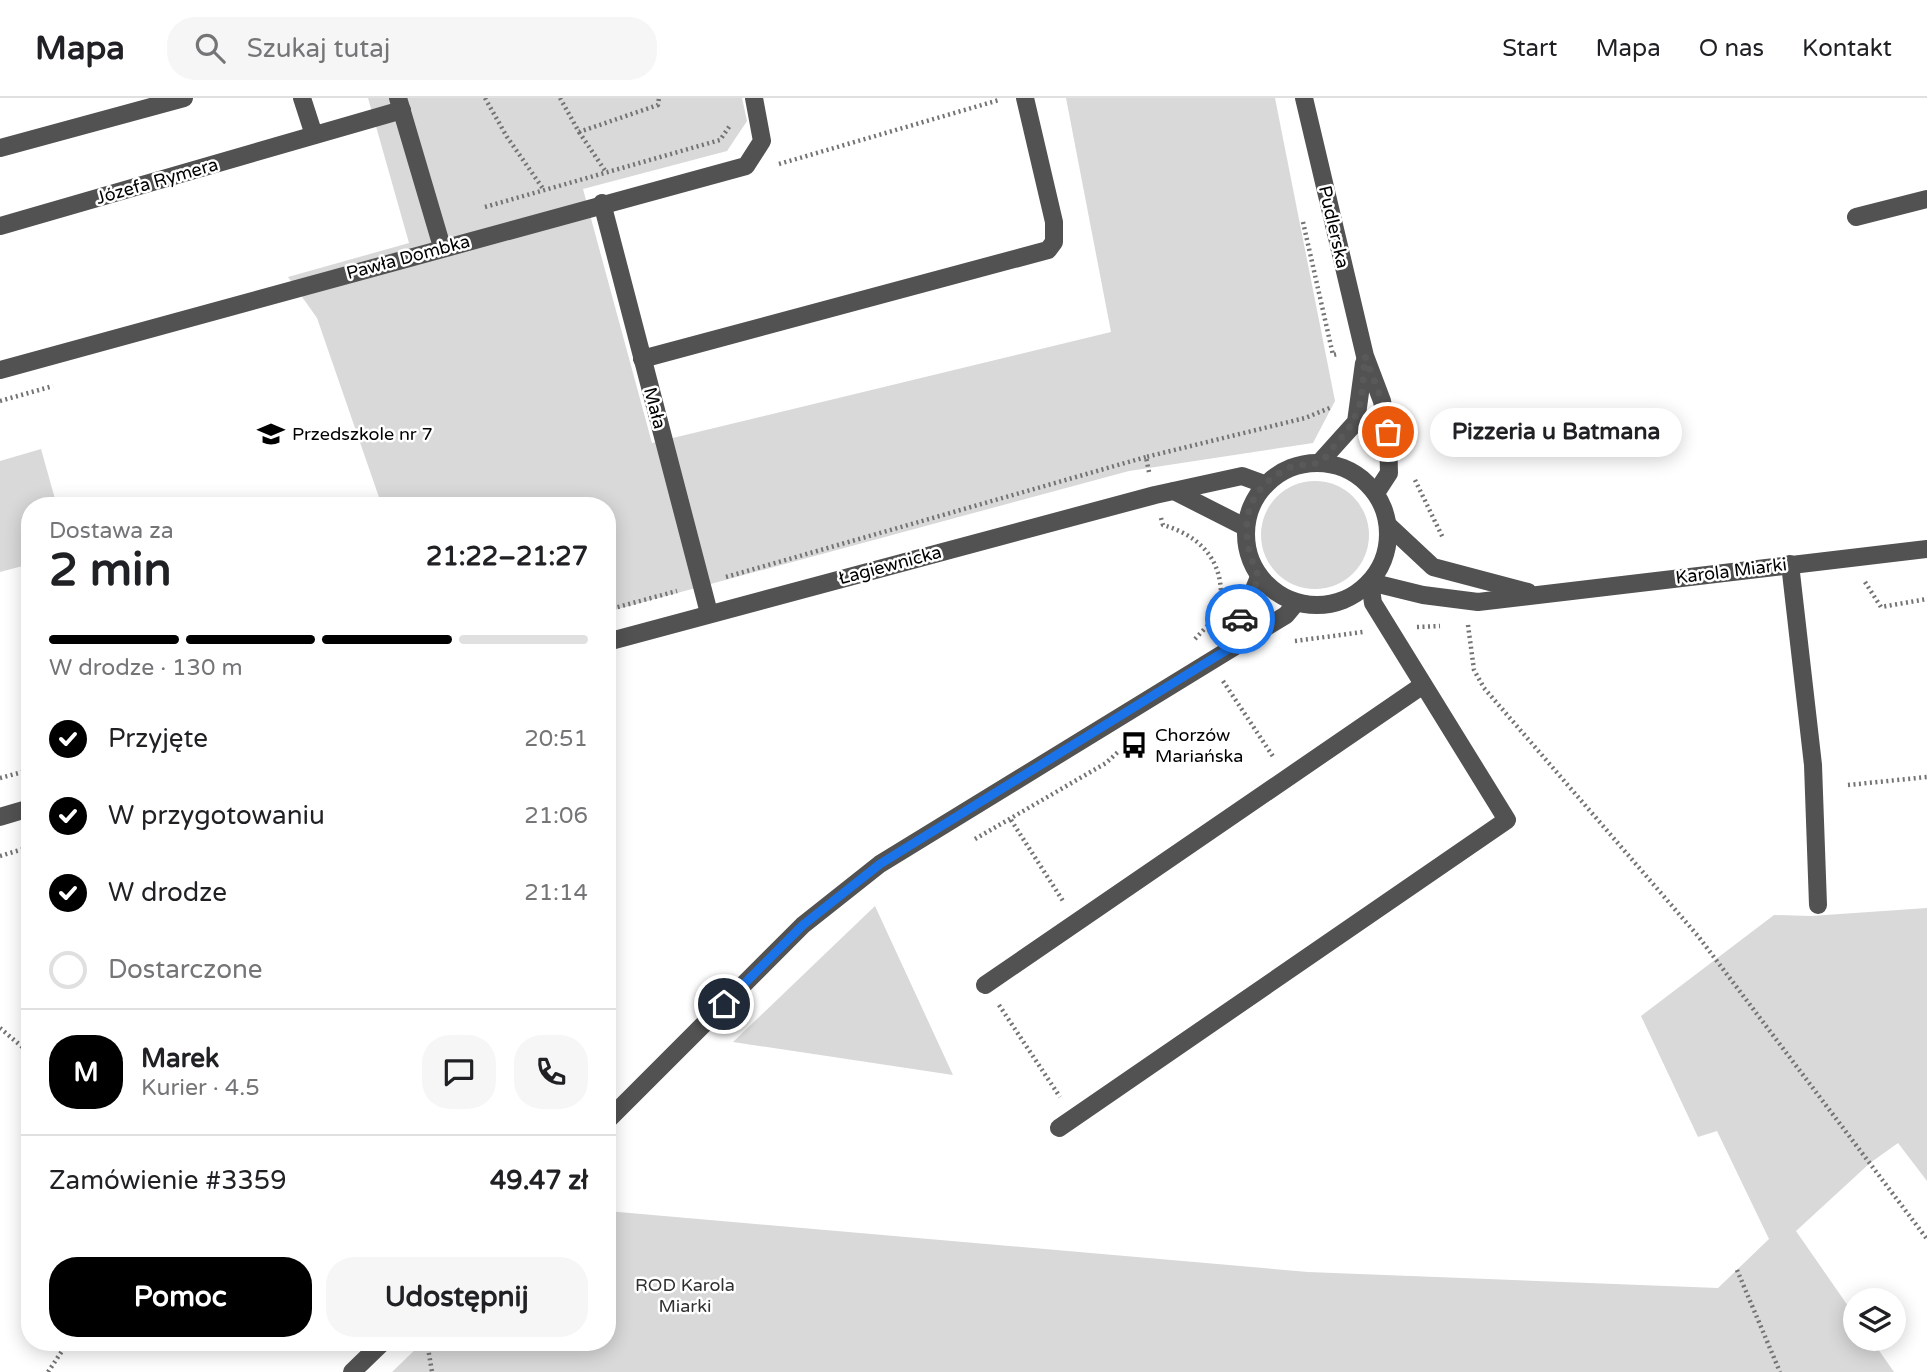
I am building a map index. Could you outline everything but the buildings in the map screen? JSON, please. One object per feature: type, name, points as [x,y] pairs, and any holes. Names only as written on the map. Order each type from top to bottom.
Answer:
[{"type":"street","points":[[0,148],[184,98]]},
{"type":"street","points":[[302,98],[314,135]]},
{"type":"street","name":"Pawła Dombka","points":[[0,370],[746,166],[762,141],[754,98]]},
{"type":"street","points":[[642,359],[1048,250],[1054,242],[1054,222],[1025,98]]},
{"type":"street","name":"Pudlerska","points":[[1304,98],[1365,356],[1382,401],[1390,453],[1389,473],[1376,493]]},
{"type":"street","name":"Józefa Rymera","points":[[0,226],[314,135],[400,104],[442,247]]},
{"type":"street","points":[[1856,217],[1927,199]]},
{"type":"street","name":"Mała","points":[[602,204],[709,613]]},
{"type":"street","name":"Pudlerska","points":[[1320,462],[1356,422],[1361,401],[1365,356]]},
{"type":"street","points":[[1320,462],[1342,466],[1361,477],[1376,493],[1388,525],[1388,545],[1381,565],[1370,582],[1354,595],[1336,603],[1316,606],[1296,603],[1275,593],[1259,577],[1247,553],[1245,527],[1251,504],[1264,484],[1290,467],[1320,462]]},
{"type":"street","name":"Łagiewnicka","points":[[616,639],[1155,495],[1242,475],[1264,484]]},
{"type":"street","points":[[1174,491],[1245,527]]},
{"type":"street","points":[[1388,525],[1433,567],[1534,594]]},
{"type":"street","name":"Karola Miarki","points":[[1370,582],[1423,595],[1478,602],[1927,549]]},
{"type":"street","points":[[1790,564],[1813,765],[1818,905]]},
{"type":"street","points":[[1230,648],[1259,577]]},
{"type":"street","points":[[1059,1128],[1507,820],[1373,603],[1370,582]]},
{"type":"street","points":[[616,1113],[803,925],[880,864],[1286,615],[1296,603]]},
{"type":"street","points":[[985,985],[1423,685]]},
{"type":"street","points":[[0,817],[21,811]]},
{"type":"street","points":[[352,1372],[374,1351]]},
{"type":"path","points":[[485,98],[507,137],[544,190]]},
{"type":"path","points":[[560,98],[606,173]]},
{"type":"path","points":[[579,132],[658,105],[659,98]]},
{"type":"path","points":[[1333,355],[1335,364]]},
{"type":"path","points":[[616,608],[1146,457],[1305,418],[1339,404]]},
{"type":"path","points":[[1146,457],[1163,526],[1186,532],[1209,552],[1222,576],[1221,600]]},
{"type":"path","points":[[1863,579],[1881,607],[1927,599]]},
{"type":"path","points":[[1198,669],[1184,650],[1220,612]]},
{"type":"path","points":[[1467,624],[1475,670],[1484,688],[1698,936],[1927,1239]]},
{"type":"path","points":[[1222,680],[1287,778]]},
{"type":"path","points":[[964,843],[988,834],[1106,762],[1124,746]]},
{"type":"path","points":[[0,778],[21,772]]},
{"type":"path","points":[[1848,785],[1927,777]]},
{"type":"path","points":[[1011,820],[1076,922]]},
{"type":"path","points":[[0,856],[21,850]]},
{"type":"path","points":[[985,985],[1074,1118]]},
{"type":"path","points":[[0,1028],[21,1046]]},
{"type":"path","points":[[1737,1270],[1780,1372]]},
{"type":"path","points":[[48,1372],[62,1351]]},
{"type":"path","points":[[428,1351],[432,1372]]},
{"type":"green space","points":[[368,98],[742,98],[747,121],[727,151],[583,189],[652,443],[1111,332],[1066,98],[1275,98],[1335,401],[1313,443],[1129,471],[616,610],[616,497],[379,497],[317,318],[288,277],[409,243]]},
{"type":"green space","points":[[41,449],[54,497],[21,497],[21,566],[0,572],[0,461]]},
{"type":"green space","points":[[1315,481],[1336,485],[1353,497],[1365,514],[1369,535],[1365,556],[1353,573],[1336,585],[1315,589],[1294,585],[1277,573],[1265,556],[1261,535],[1265,514],[1277,497],[1294,485]]},
{"type":"green space","points":[[875,906],[953,1075],[733,1042]]},
{"type":"green space","name":"ROD Karola Miarki","points":[[1927,908],[1927,1181],[1898,1143],[1870,1163],[1796,1231],[1843,1299],[1843,1351],[1879,1351],[1894,1372],[392,1372],[414,1351],[616,1351],[616,1212],[1308,1272],[1718,1288],[1769,1239],[1717,1131],[1698,1137],[1641,1016],[1774,915],[1811,916]]},
{"type":"way so far","points":[[1240,619],[1259,577],[1247,553],[1245,527],[1251,504],[1264,484],[1290,467],[1320,462],[1356,422],[1361,401],[1365,356],[1382,401],[1388,432]]},
{"type":"place","name":"Pizzeria u Batmana","points":[[1388,432]]},
{"type":"place","name":"Przedszkole nr 7","points":[[271,434]]},
{"type":"place","name":"Chorzów Mariańska","points":[[1134,745]]},
{"type":"route","points":[[724,1004],[803,925],[880,864],[1230,648],[1240,619]]}]
